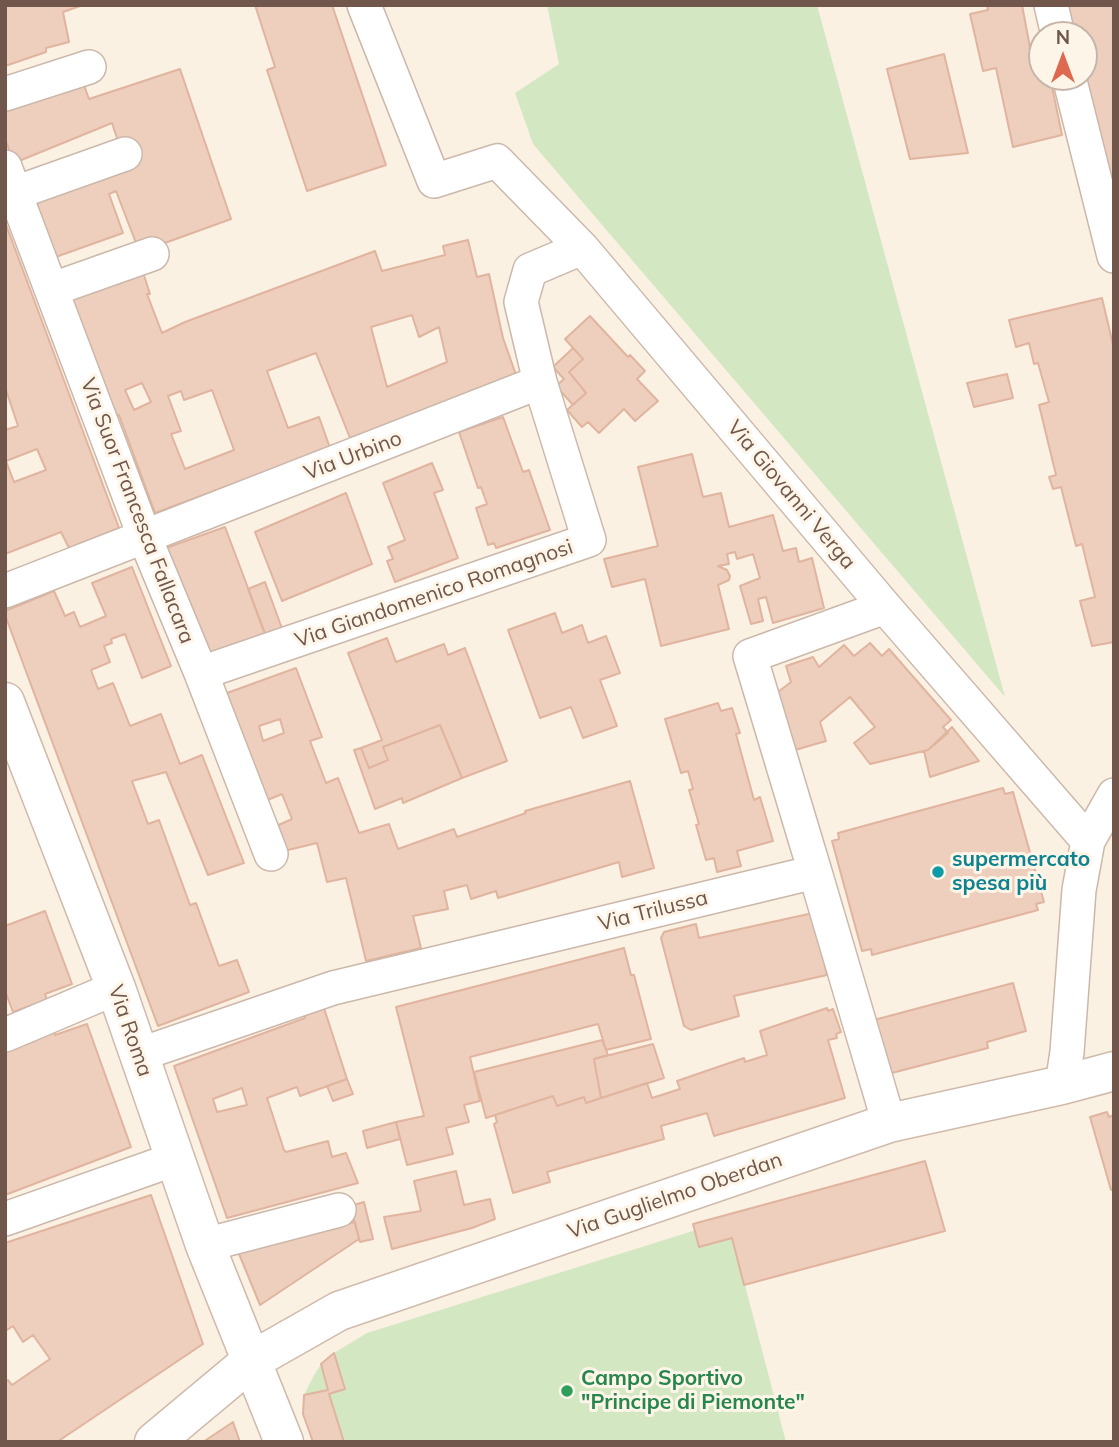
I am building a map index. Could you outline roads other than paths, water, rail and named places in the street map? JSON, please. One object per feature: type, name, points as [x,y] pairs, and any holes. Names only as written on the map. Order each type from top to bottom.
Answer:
[{"type":"street","name":"Via Giovanni Verga","points":[[364,5],[434,181],[496,161],[582,248],[885,607],[1088,842]]},
{"type":"street","points":[[5,94],[89,67]]},
{"type":"street","points":[[1073,91],[1114,256]]},
{"type":"street","points":[[10,180],[125,154]]},
{"type":"street","name":"Via Suor Francesca Fallacara","points":[[10,180],[145,538],[271,853]]},
{"type":"street","points":[[540,382],[521,302],[530,270],[582,248]]},
{"type":"street","points":[[52,289],[152,254]]},
{"type":"street","name":"Via Urbino","points":[[5,591],[540,382]]},
{"type":"street","name":"Via Giandomenico Romagnosi","points":[[201,673],[589,540],[540,382]]},
{"type":"street","points":[[885,607],[750,656],[889,1123]]},
{"type":"street","name":"Via Roma","points":[[5,702],[116,988],[205,1245],[284,1442]]},
{"type":"street","points":[[1062,1085],[1067,1052],[1079,890],[1088,842],[1114,795]]},
{"type":"street","name":"Via Trilussa","points":[[138,1055],[333,988],[815,872]]},
{"type":"street","points":[[5,1035],[116,988]]},
{"type":"street","name":"Via Guglielmo Oberdan","points":[[154,1442],[251,1361],[339,1311],[889,1123],[1062,1085],[1114,1070]]},
{"type":"street","points":[[5,1219],[175,1159]]},
{"type":"street","points":[[205,1245],[339,1210]]},
{"type":"place","name":"supermercato spesa più","points":[[938,872]]},
{"type":"place","name":"Campo Sportivo \"Principe di Piemonte\"","points":[[567,1391]]}]
